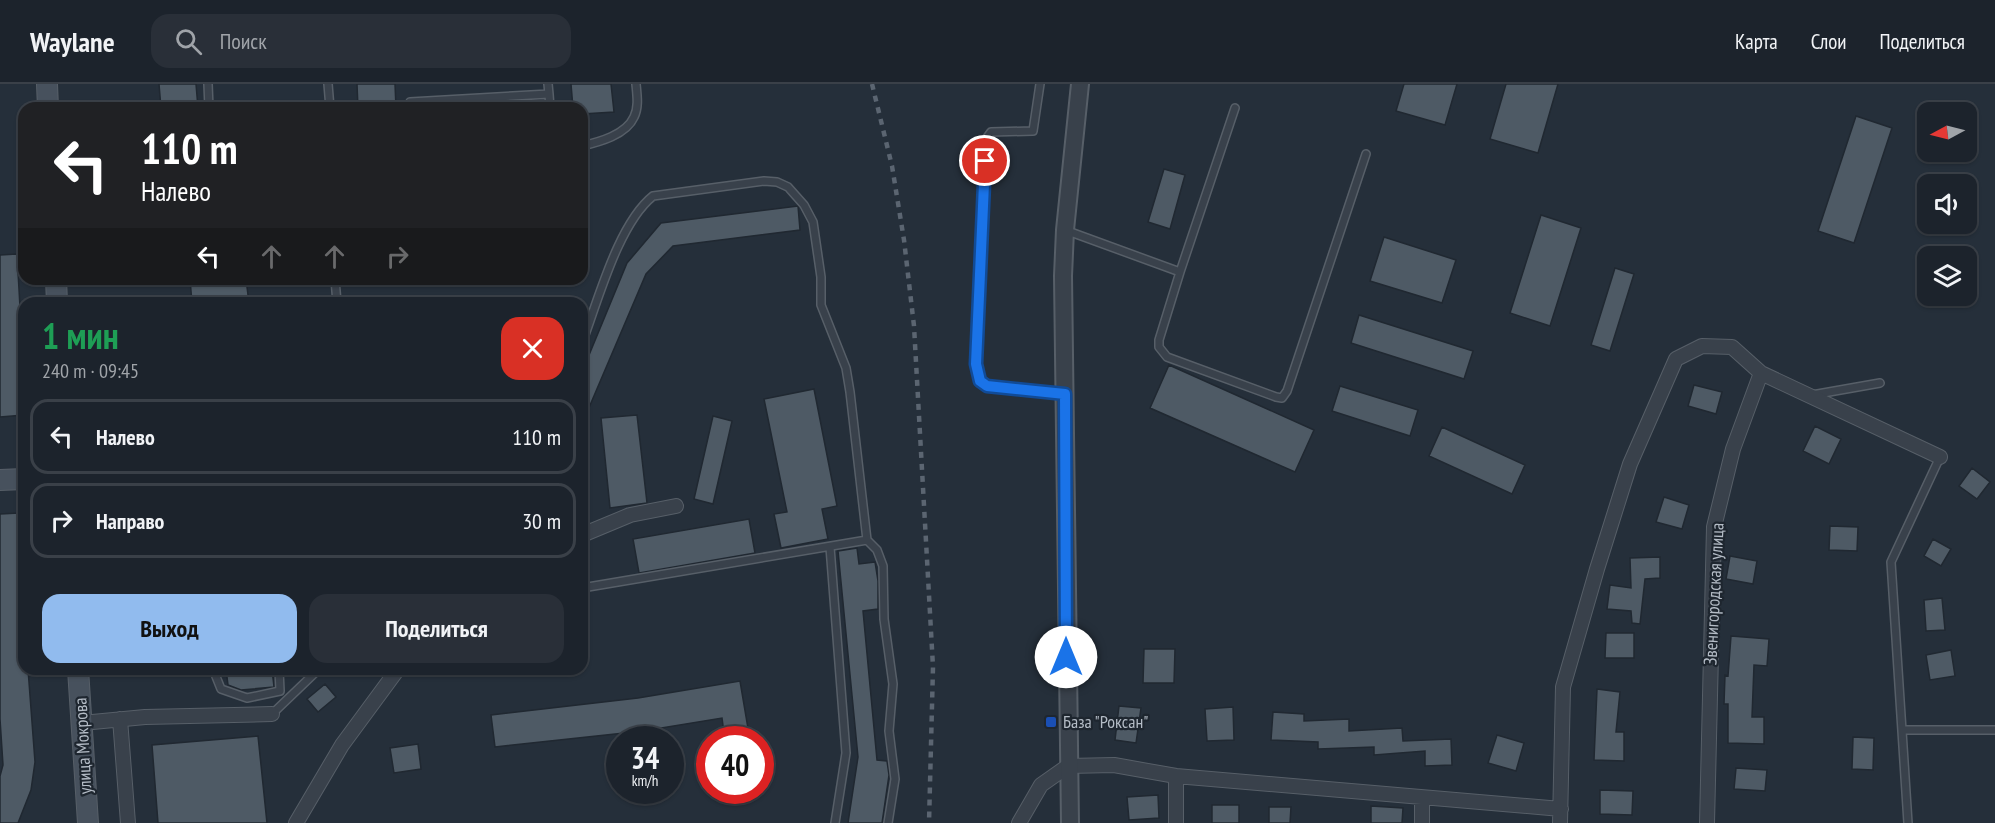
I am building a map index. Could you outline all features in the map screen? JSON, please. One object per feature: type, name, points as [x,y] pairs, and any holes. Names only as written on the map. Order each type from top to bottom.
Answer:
[{"type":"main road","points":[[47,84],[48,102]]},
{"type":"main road","points":[[0,480],[18,478]]},
{"type":"main road","name":"улица Мокрова","points":[[78,675],[88,823]]},
{"type":"street","points":[[1070,823],[1063,276],[1065,230],[1080,84]]},
{"type":"street","points":[[1019,823],[1041,785],[1068,766],[1114,765],[1176,776],[1422,798],[1561,816],[1563,687],[1630,464],[1676,358],[1702,346],[1732,347],[1761,373],[1940,457]]},
{"type":"street","name":"Звенигородская улица","points":[[1707,823],[1714,527],[1733,448],[1761,373]]},
{"type":"street","points":[[588,532],[630,515],[676,506]]},
{"type":"street","points":[[296,823],[342,746],[394,675]]},
{"type":"street","points":[[82,723],[120,719],[272,714]]},
{"type":"street","points":[[120,719],[128,823]]},
{"type":"street","points":[[1176,776],[1176,823]]},
{"type":"street","points":[[1422,798],[1422,823]]},
{"type":"lane","points":[[208,84],[209,102]]},
{"type":"lane","points":[[328,84],[330,102]]},
{"type":"lane","points":[[548,84],[550,102]]},
{"type":"lane","points":[[588,145],[603,141],[621,131],[634,118],[637,103],[636,84]]},
{"type":"lane","points":[[1040,84],[1033,131],[991,132],[986,139],[976,364],[980,381],[987,386],[1065,394]]},
{"type":"lane","points":[[410,102],[549,94]]},
{"type":"lane","points":[[1235,108],[1180,272],[1159,340],[1159,347],[1167,357],[1276,397],[1282,398],[1287,391],[1366,154]]},
{"type":"lane","points":[[588,327],[620,240],[641,206],[653,196],[764,181],[777,182],[788,187],[804,205],[813,222],[821,277],[821,305],[846,368],[867,540],[878,550],[883,566],[884,619],[893,684],[889,731],[895,779],[888,823]]},
{"type":"lane","points":[[1065,230],[1180,272]]},
{"type":"lane","points":[[1809,395],[1880,383]]},
{"type":"lane","points":[[1908,823],[1892,562],[1940,457]]},
{"type":"lane","points":[[588,587],[867,540]]},
{"type":"lane","points":[[830,547],[846,753],[835,823]]},
{"type":"lane","points":[[215,675],[221,689],[247,698],[280,691],[279,675]]},
{"type":"lane","points":[[272,714],[313,675]]},
{"type":"lane","points":[[1902,730],[1995,731]]},
{"type":"building","points":[[159,84],[196,84],[198,102],[160,102]]},
{"type":"building","points":[[357,84],[395,84],[396,102],[358,102]]},
{"type":"building","points":[[571,84],[611,84],[614,112],[588,114],[588,102],[572,102]]},
{"type":"building","points":[[1404,84],[1457,84],[1445,125],[1396,111]]},
{"type":"building","points":[[1506,84],[1558,84],[1538,153],[1490,139]]},
{"type":"building","points":[[1856,116],[1892,128],[1854,243],[1818,231]]},
{"type":"building","points":[[1164,169],[1185,175],[1170,229],[1148,222]]},
{"type":"building","points":[[798,206],[800,230],[673,246],[646,274],[588,410],[588,357],[627,263],[661,223]]},
{"type":"building","points":[[1541,215],[1581,228],[1550,326],[1510,313]]},
{"type":"building","points":[[1384,237],[1456,260],[1442,303],[1370,281]]},
{"type":"building","points":[[17,254],[19,297],[18,416],[0,417],[0,255]]},
{"type":"building","points":[[1615,268],[1634,274],[1610,351],[1591,345]]},
{"type":"building","points":[[190,285],[247,285],[248,297],[192,297]]},
{"type":"building","points":[[1359,315],[1473,351],[1464,379],[1351,343]]},
{"type":"building","points":[[1169,365],[1314,430],[1295,472],[1150,408]]},
{"type":"building","points":[[1694,385],[1722,392],[1716,414],[1688,406]]},
{"type":"building","points":[[1340,386],[1418,410],[1410,436],[1332,411]]},
{"type":"building","points":[[814,389],[837,506],[822,509],[828,539],[781,548],[774,514],[787,512],[764,399]]},
{"type":"building","points":[[637,415],[647,503],[610,508],[601,418]]},
{"type":"building","points":[[713,416],[732,421],[713,504],[694,499]]},
{"type":"building","points":[[1815,426],[1841,439],[1829,464],[1803,451]]},
{"type":"building","points":[[1442,427],[1525,465],[1512,494],[1429,456]]},
{"type":"building","points":[[1972,468],[1990,482],[1977,499],[1959,486]]},
{"type":"building","points":[[1664,497],[1689,505],[1682,529],[1656,522]]},
{"type":"building","points":[[18,513],[18,675],[28,675],[35,762],[31,790],[18,823],[0,823],[0,776],[3,765],[0,719],[0,514]]},
{"type":"building","points":[[749,519],[755,553],[639,573],[633,539]]},
{"type":"building","points":[[1830,526],[1858,527],[1857,551],[1829,550]]},
{"type":"building","points":[[1933,539],[1951,549],[1941,566],[1924,556]]},
{"type":"building","points":[[857,548],[859,564],[875,562],[878,581],[878,609],[863,611],[877,760],[887,761],[889,775],[882,823],[848,823],[858,757],[838,551]]},
{"type":"building","points":[[1730,556],[1757,561],[1753,584],[1726,579]]},
{"type":"building","points":[[1660,557],[1660,578],[1645,579],[1640,624],[1632,623],[1631,611],[1607,609],[1610,585],[1631,588],[1630,558]]},
{"type":"building","points":[[1942,598],[1945,630],[1926,631],[1924,600]]},
{"type":"building","points":[[1606,633],[1634,633],[1634,658],[1605,658]]},
{"type":"building","points":[[1731,636],[1769,639],[1767,666],[1754,665],[1752,717],[1764,717],[1764,744],[1728,743],[1728,704],[1724,704],[1725,675],[1728,676]]},
{"type":"building","points":[[1144,649],[1175,649],[1174,683],[1143,683]]},
{"type":"building","points":[[1951,650],[1955,676],[1930,680],[1926,655]]},
{"type":"building","points":[[227,675],[273,675],[274,687],[241,690],[228,685]]},
{"type":"building","points":[[740,681],[748,726],[723,726],[722,718],[673,726],[606,726],[606,735],[495,747],[491,715],[638,698]]},
{"type":"building","points":[[325,684],[336,697],[318,712],[307,699]]},
{"type":"building","points":[[1597,689],[1620,692],[1616,732],[1624,732],[1624,761],[1594,760]]},
{"type":"building","points":[[1119,706],[1141,708],[1136,743],[1115,740]]},
{"type":"building","points":[[1233,707],[1234,740],[1207,741],[1205,709]]},
{"type":"building","points":[[1273,712],[1304,714],[1304,721],[1349,719],[1349,731],[1402,728],[1403,741],[1451,739],[1452,765],[1425,766],[1425,751],[1374,755],[1374,747],[1318,749],[1318,742],[1271,740]]},
{"type":"building","points":[[1497,735],[1524,743],[1516,771],[1488,763]]},
{"type":"building","points":[[258,736],[267,823],[158,823],[152,745]]},
{"type":"building","points":[[1853,737],[1874,738],[1873,770],[1852,769]]},
{"type":"building","points":[[418,744],[421,769],[394,773],[390,748]]},
{"type":"building","points":[[1736,768],[1767,770],[1765,791],[1734,789]]},
{"type":"building","points":[[1600,790],[1633,791],[1632,815],[1600,814]]},
{"type":"building","points":[[1158,795],[1159,818],[1129,820],[1127,797]]},
{"type":"building","points":[[1212,805],[1239,805],[1239,823],[1212,823]]},
{"type":"building","points":[[1371,806],[1403,808],[1402,823],[1371,823]]},
{"type":"building","points":[[1269,807],[1291,807],[1290,823],[1269,823]]},
{"type":"railway","points":[[872,84],[892,166],[904,240],[914,326],[933,667],[929,823]]},
{"type":"place","name":"База \"Роксан\"","points":[[1051,722]]},
{"type":"route","points":[[985,161],[976,364],[980,381],[987,386],[1065,394],[1066,657]]}]
